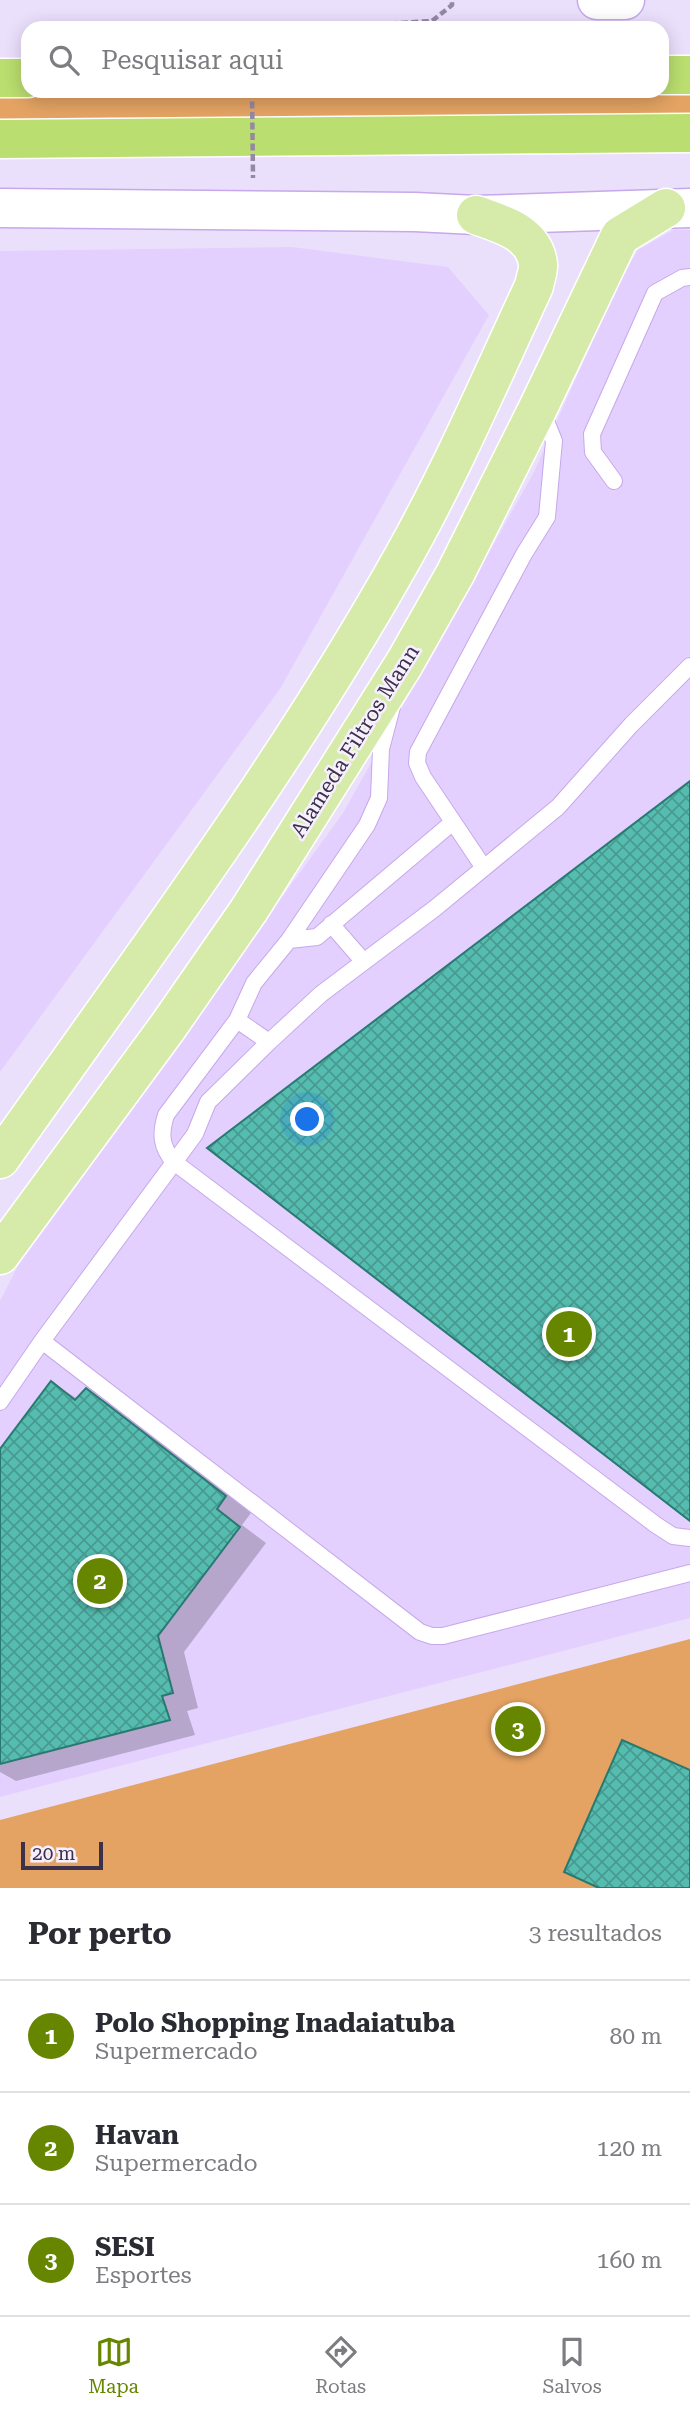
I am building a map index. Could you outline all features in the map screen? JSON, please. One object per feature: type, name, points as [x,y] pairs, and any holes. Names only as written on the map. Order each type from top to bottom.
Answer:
[{"type":"highway","points":[[669,75],[690,75]]},
{"type":"highway","points":[[0,78],[21,78]]},
{"type":"highway","points":[[0,139],[690,134]]},
{"type":"main road","points":[[597,0],[625,0]]},
{"type":"main road","points":[[0,208],[415,212],[476,215],[678,208]]},
{"type":"main road","name":"Alameda Filtros Mann","points":[[0,1255],[12,1215],[167,1028],[249,910],[404,664],[455,574],[620,236],[678,208]]},
{"type":"main road","points":[[0,1159],[288,749],[403,556],[462,440],[534,286],[538,264],[531,245],[517,231],[476,215]]},
{"type":"main road","points":[[403,556],[455,574]]},
{"type":"main road","points":[[200,876],[249,910]]},
{"type":"lane","points":[[614,481],[593,452],[592,434],[655,293],[682,278],[690,277]]},
{"type":"lane","points":[[484,868],[423,777],[417,763],[418,752],[524,554],[547,517],[554,441],[539,406]]},
{"type":"lane","points":[[404,664],[381,749],[379,799],[367,825],[289,940],[254,983],[237,1020],[166,1115],[161,1132],[165,1152],[174,1162],[656,1525],[673,1536],[690,1538]]},
{"type":"lane","points":[[0,1402],[195,1135],[208,1102],[321,994],[365,962],[558,807],[631,725],[690,666]]},
{"type":"lane","points":[[289,940],[317,936],[453,822]]},
{"type":"lane","points":[[331,924],[365,962]]},
{"type":"lane","points":[[237,1020],[269,1042]]},
{"type":"lane","points":[[42,1341],[420,1632],[443,1636],[690,1573]]},
{"type":"path","points":[[432,21],[452,5],[452,0]]},
{"type":"path","points":[[252,98],[253,178]]},
{"type":"shaded area","points":[[690,89],[690,118],[0,125],[0,94],[21,94],[21,98],[669,98],[669,90]]},
{"type":"shaded area","points":[[673,230],[690,230],[690,1618],[0,1797],[0,1301],[26,1250],[343,813],[534,472],[618,284],[638,250]]},
{"type":"shaded area","points":[[292,247],[448,267],[489,315],[280,689],[0,1072],[0,251]]},
{"type":"shaded area","points":[[690,1639],[690,1888],[0,1888],[0,1820]]},
{"type":"building","points":[[690,781],[690,1521],[207,1148]]},
{"type":"building","points":[[51,1381],[75,1400],[86,1388],[226,1496],[217,1509],[240,1527],[158,1636],[173,1693],[162,1696],[170,1720],[0,1764],[0,1449]]},
{"type":"building","points":[[622,1740],[690,1770],[690,1888],[599,1888],[564,1872]]},
{"type":"place","name":"Polo Shopping Inadaiatuba","points":[[569,1334]]},
{"type":"place","name":"Havan","points":[[100,1581]]},
{"type":"place","name":"SESI","points":[[518,1729]]}]
